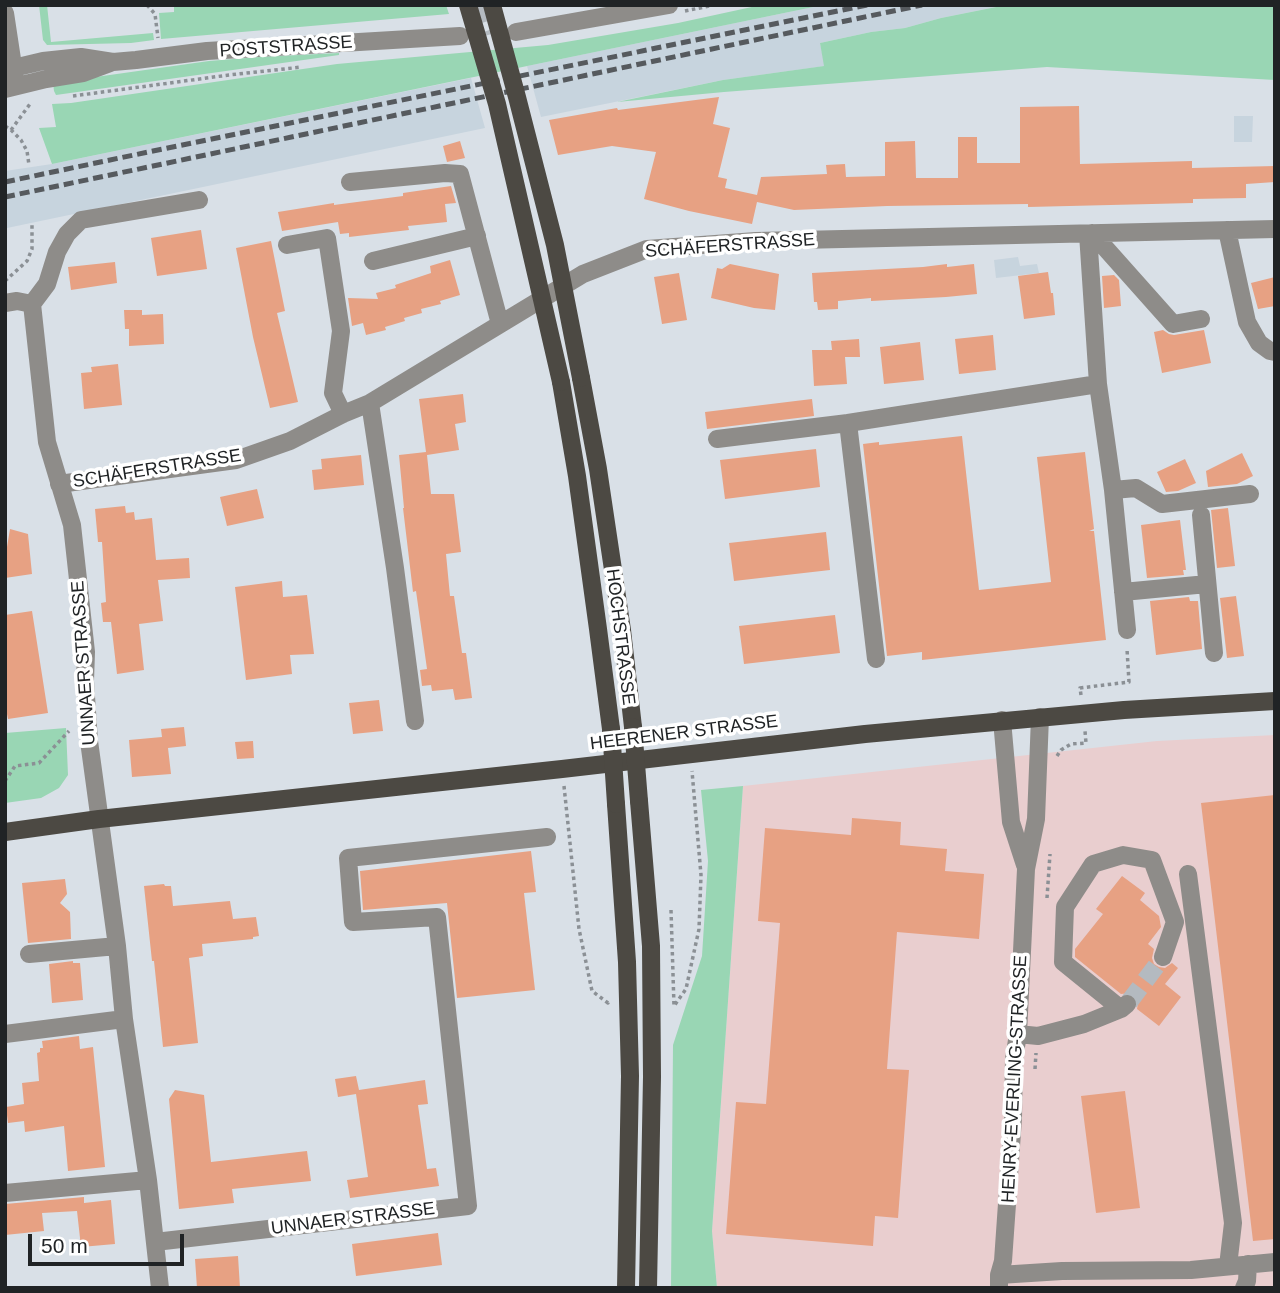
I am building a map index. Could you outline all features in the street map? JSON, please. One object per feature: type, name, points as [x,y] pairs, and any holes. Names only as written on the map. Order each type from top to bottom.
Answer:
[{"type":"main road","name":"HOCHSTRASSE","points":[[468,5],[497,104],[561,382],[577,476],[611,729],[627,962],[630,1063],[626,1288]]},
{"type":"main road","name":"HOCHSTRASSE","points":[[492,5],[555,245],[598,469],[620,616],[633,727],[651,946],[652,1077],[648,1288]]},
{"type":"main road","name":"HEERENER STRASSE","points":[[5,832],[100,819],[865,734],[1083,713],[1275,701]]},
{"type":"street","points":[[516,32],[669,5]]},
{"type":"street","points":[[5,13],[11,88]]},
{"type":"street","name":"POSTSTRASSE","points":[[9,69],[43,61],[81,57],[113,62],[136,61],[207,51],[460,36]]},
{"type":"street","name":"POSTSTRASSE","points":[[11,88],[46,79],[83,74],[113,62]]},
{"type":"street","points":[[350,182],[460,174],[500,324]]},
{"type":"street","points":[[5,303],[16,301],[32,304],[47,284],[57,252],[67,234],[81,220],[199,201]]},
{"type":"street","name":"SCHÄFERSTRASSE","points":[[60,484],[236,460],[290,441],[370,403],[583,274],[647,249],[756,241],[1275,229]]},
{"type":"street","points":[[1227,230],[1247,322],[1259,343],[1275,352]]},
{"type":"street","points":[[1090,233],[1173,324],[1201,319]]},
{"type":"street","points":[[1090,233],[1098,384],[1113,490],[1127,630]]},
{"type":"street","points":[[373,261],[477,236]]},
{"type":"street","points":[[287,245],[327,238],[341,331],[333,393],[343,414]]},
{"type":"street","name":"UNNAER STRASSE","points":[[32,304],[47,442],[72,525],[86,652],[89,741],[160,1288]]},
{"type":"street","points":[[717,439],[848,423],[1098,384]]},
{"type":"street","points":[[370,403],[415,721]]},
{"type":"street","points":[[848,423],[876,659]]},
{"type":"street","points":[[1113,490],[1136,488],[1163,504],[1250,494]]},
{"type":"street","points":[[1200,515],[1213,653]]},
{"type":"street","points":[[1123,592],[1207,584]]},
{"type":"street","name":"HENRY-EVERLING-STRASSE","points":[[999,1281],[1003,1261],[1013,1118],[1026,869],[1036,820],[1040,717]]},
{"type":"street","name":"HENRY-EVERLING-STRASSE","points":[[1002,720],[1011,822],[1026,869]]},
{"type":"street","name":"UNNAER STRASSE","points":[[155,1242],[468,1206],[437,918],[353,922],[348,858],[547,837]]},
{"type":"street","points":[[1018,1034],[1038,1036],[1083,1024],[1125,1005],[1063,962],[1065,907],[1093,864],[1123,855],[1152,860],[1175,922],[1163,957]]},
{"type":"street","points":[[1188,874],[1233,1223],[1228,1266]]},
{"type":"street","points":[[29,954],[117,946]]},
{"type":"street","points":[[5,1034],[124,1019]]},
{"type":"street","points":[[5,1193],[148,1180]]},
{"type":"street","points":[[999,1281],[1062,1272],[1191,1270],[1275,1262]]},
{"type":"street","points":[[1244,1288],[1248,1264]]},
{"type":"path","points":[[146,5],[155,14],[159,44]]},
{"type":"path","points":[[68,97],[311,66]]},
{"type":"path","points":[[11,130],[33,99]]},
{"type":"path","points":[[5,126],[21,140],[27,151],[29,165]]},
{"type":"path","points":[[5,281],[27,261],[32,249],[32,224]]},
{"type":"path","points":[[1055,759],[1061,750],[1071,744],[1086,743],[1080,688],[1129,682],[1127,630]]},
{"type":"path","points":[[5,781],[15,766],[39,763],[88,712]]},
{"type":"path","points":[[671,910],[674,1006],[686,989],[699,929],[701,875],[690,754]]},
{"type":"path","points":[[562,769],[579,929],[593,991],[608,1003],[608,992]]},
{"type":"path","points":[[1047,902],[1050,851]]},
{"type":"path","points":[[1034,1076],[1038,1036]]},
{"type":"shaded area","points":[[823,5],[1011,5],[820,43],[825,66],[723,80],[541,117],[527,66]]},
{"type":"shaded area","points":[[471,78],[485,128],[7,228],[5,244],[5,171],[52,164]]},
{"type":"shaded area","points":[[1234,116],[1253,116],[1252,142],[1234,142]]},
{"type":"shaded area","points":[[1018,257],[1020,266],[1037,264],[1039,273],[996,278],[994,260]]},
{"type":"shaded area","points":[[1275,735],[1275,1288],[717,1288],[712,1231],[743,786],[1157,741]]},
{"type":"green space","points":[[39,5],[47,5],[51,42],[153,33],[154,40],[47,45],[43,40]]},
{"type":"green space","points":[[174,5],[446,5],[449,14],[161,39],[159,13],[174,12]]},
{"type":"green space","points":[[761,5],[823,5],[52,164],[39,128],[56,127],[52,104],[337,64],[548,45],[678,23]]},
{"type":"green space","points":[[1011,5],[1275,5],[1275,80],[1047,67],[617,102],[723,80],[824,66],[820,43]]},
{"type":"green space","points":[[339,53],[56,95],[53,83],[209,61]]},
{"type":"green space","points":[[66,728],[68,775],[59,788],[41,798],[5,803],[5,733]]},
{"type":"green space","points":[[743,786],[712,1231],[717,1288],[671,1288],[673,1045],[702,956],[708,861],[701,790]]},
{"type":"building","points":[[719,97],[713,124],[730,128],[718,177],[727,179],[725,188],[757,195],[761,177],[827,174],[826,165],[845,164],[846,177],[885,176],[885,142],[915,141],[916,178],[958,178],[958,137],[977,137],[977,163],[1020,163],[1020,107],[1079,106],[1080,164],[1192,161],[1192,168],[1275,166],[1275,182],[1246,184],[1246,198],[1193,199],[1193,203],[1028,207],[1028,204],[887,206],[794,210],[757,202],[752,224],[644,199],[656,152],[612,146],[558,155],[549,120],[617,108]]},
{"type":"building","points":[[460,141],[465,158],[447,162],[443,146]]},
{"type":"building","points":[[451,186],[456,203],[445,204],[447,222],[408,226],[409,230],[349,237],[349,233],[340,234],[338,222],[282,231],[278,212],[403,196],[403,193]]},
{"type":"building","points":[[201,230],[207,269],[157,276],[151,238]]},
{"type":"building","points":[[271,241],[285,311],[277,313],[298,402],[270,408],[236,248]]},
{"type":"building","points":[[450,260],[460,295],[421,309],[422,313],[404,318],[405,321],[385,327],[386,330],[366,335],[363,323],[352,326],[348,298],[378,299],[376,293],[396,288],[395,285],[431,273],[430,266]]},
{"type":"building","points":[[115,262],[117,283],[71,290],[68,267]]},
{"type":"building","points":[[730,264],[779,274],[775,310],[711,298],[717,268],[722,269]]},
{"type":"building","points":[[947,264],[947,267],[974,264],[977,294],[838,301],[838,309],[818,310],[817,302],[814,302],[812,273]]},
{"type":"building","points":[[1048,272],[1055,315],[1024,319],[1018,276]]},
{"type":"building","points":[[679,273],[687,320],[662,324],[654,277]]},
{"type":"building","points":[[1114,275],[1119,280],[1121,306],[1104,308],[1102,276]]},
{"type":"building","points":[[1275,277],[1275,306],[1258,309],[1251,283]]},
{"type":"building","points":[[124,310],[142,310],[142,315],[163,314],[164,344],[129,346],[129,329],[125,329]]},
{"type":"building","points":[[1163,330],[1174,335],[1204,330],[1211,363],[1162,373],[1154,332]]},
{"type":"building","points":[[993,335],[996,370],[959,374],[955,339]]},
{"type":"building","points":[[859,339],[860,357],[845,357],[847,384],[814,386],[812,350],[832,350],[831,341]]},
{"type":"building","points":[[920,342],[924,380],[884,384],[880,347]]},
{"type":"building","points":[[118,364],[122,405],[84,409],[81,373],[92,372],[91,367]]},
{"type":"building","points":[[463,394],[466,422],[455,424],[459,450],[427,455],[431,494],[454,494],[461,552],[446,554],[450,596],[454,596],[472,698],[455,700],[453,689],[432,691],[431,685],[422,686],[420,670],[427,669],[416,591],[413,592],[399,455],[426,452],[419,399]]},
{"type":"building","points":[[812,399],[814,416],[707,429],[705,412]]},
{"type":"building","points":[[962,436],[979,590],[1051,582],[1037,457],[1085,452],[1094,529],[1089,531],[1094,531],[1106,640],[922,660],[922,652],[887,656],[863,444],[879,442],[879,445]]},
{"type":"building","points":[[816,449],[820,487],[725,499],[720,460]]},
{"type":"building","points":[[1242,453],[1253,476],[1237,484],[1208,487],[1206,471]]},
{"type":"building","points":[[361,455],[364,485],[314,490],[312,470],[322,469],[321,459]]},
{"type":"building","points":[[1185,459],[1196,483],[1178,491],[1166,492],[1157,472]]},
{"type":"building","points":[[257,489],[264,518],[227,526],[220,497]]},
{"type":"building","points":[[125,506],[126,513],[134,512],[135,520],[152,518],[156,560],[189,558],[190,578],[158,580],[163,621],[139,624],[144,670],[117,674],[111,622],[103,622],[101,603],[106,602],[102,542],[98,542],[95,509]]},
{"type":"building","points":[[1228,508],[1235,566],[1217,568],[1211,510]]},
{"type":"building","points":[[1180,520],[1186,570],[1183,570],[1184,575],[1147,578],[1141,525]]},
{"type":"building","points":[[10,529],[28,534],[32,574],[5,578]]},
{"type":"building","points":[[826,532],[830,570],[734,581],[729,543]]},
{"type":"building","points":[[282,581],[283,597],[307,595],[314,654],[290,655],[292,674],[246,680],[235,587]]},
{"type":"building","points":[[1236,596],[1244,656],[1227,658],[1220,598]]},
{"type":"building","points":[[1189,597],[1190,601],[1198,601],[1202,649],[1156,655],[1150,601]]},
{"type":"building","points":[[32,611],[48,713],[8,719],[5,704],[5,615]]},
{"type":"building","points":[[835,615],[840,653],[744,664],[739,626]]},
{"type":"building","points":[[379,700],[383,731],[353,734],[349,703]]},
{"type":"building","points":[[184,727],[186,746],[168,748],[171,774],[132,777],[129,740],[162,737],[161,729]]},
{"type":"building","points":[[253,741],[254,758],[237,759],[235,742]]},
{"type":"building","points":[[1275,795],[1275,1239],[1253,1241],[1201,803]]},
{"type":"building","points":[[852,818],[901,822],[900,845],[947,849],[945,871],[984,874],[979,939],[897,932],[887,1069],[909,1070],[898,1218],[875,1216],[873,1246],[726,1234],[736,1102],[766,1104],[780,923],[758,921],[765,828],[851,835]]},
{"type":"building","points":[[531,851],[536,892],[524,893],[535,990],[457,998],[447,903],[363,910],[360,871]]},
{"type":"building","points":[[1122,876],[1145,893],[1140,900],[1159,916],[1161,927],[1148,944],[1154,949],[1154,964],[1165,968],[1172,963],[1178,968],[1165,984],[1181,997],[1159,1026],[1137,1009],[1135,996],[1130,993],[1121,994],[1075,957],[1075,949],[1103,914],[1096,909]]},
{"type":"building","points":[[65,879],[67,894],[60,903],[70,912],[71,939],[28,943],[22,883]]},
{"type":"building","points":[[144,886],[171,886],[173,906],[230,901],[233,919],[256,917],[259,936],[253,939],[202,944],[203,956],[189,958],[198,1043],[163,1047]]},
{"type":"building","points":[[73,961],[80,963],[83,1000],[52,1003],[49,964]]},
{"type":"building","points":[[79,1036],[80,1049],[93,1047],[105,1167],[68,1171],[64,1126],[25,1132],[24,1121],[8,1123],[6,1107],[24,1104],[22,1083],[39,1081],[37,1053],[43,1048],[42,1041]]},
{"type":"building","points":[[356,1076],[359,1090],[425,1080],[428,1104],[418,1105],[427,1169],[436,1168],[439,1186],[350,1198],[347,1180],[368,1177],[356,1094],[338,1097],[335,1079]]},
{"type":"building","points":[[175,1090],[204,1095],[211,1162],[307,1151],[311,1181],[232,1189],[234,1203],[179,1209],[169,1099]]},
{"type":"building","points":[[1125,1091],[1140,1208],[1096,1213],[1081,1096]]},
{"type":"building","points":[[84,1197],[84,1203],[111,1200],[115,1244],[81,1247],[77,1211],[42,1213],[44,1231],[5,1235],[5,1204]]},
{"type":"building","points":[[438,1233],[442,1265],[356,1276],[352,1244]]},
{"type":"building","points":[[238,1256],[240,1288],[197,1288],[195,1259]]},
{"type":"tunnel","points":[[479,5],[488,35]]},
{"type":"tunnel","points":[[1129,1002],[1163,957]]},
{"type":"railway","points":[[5,182],[867,5]]},
{"type":"railway","points":[[5,197],[922,5]]}]
